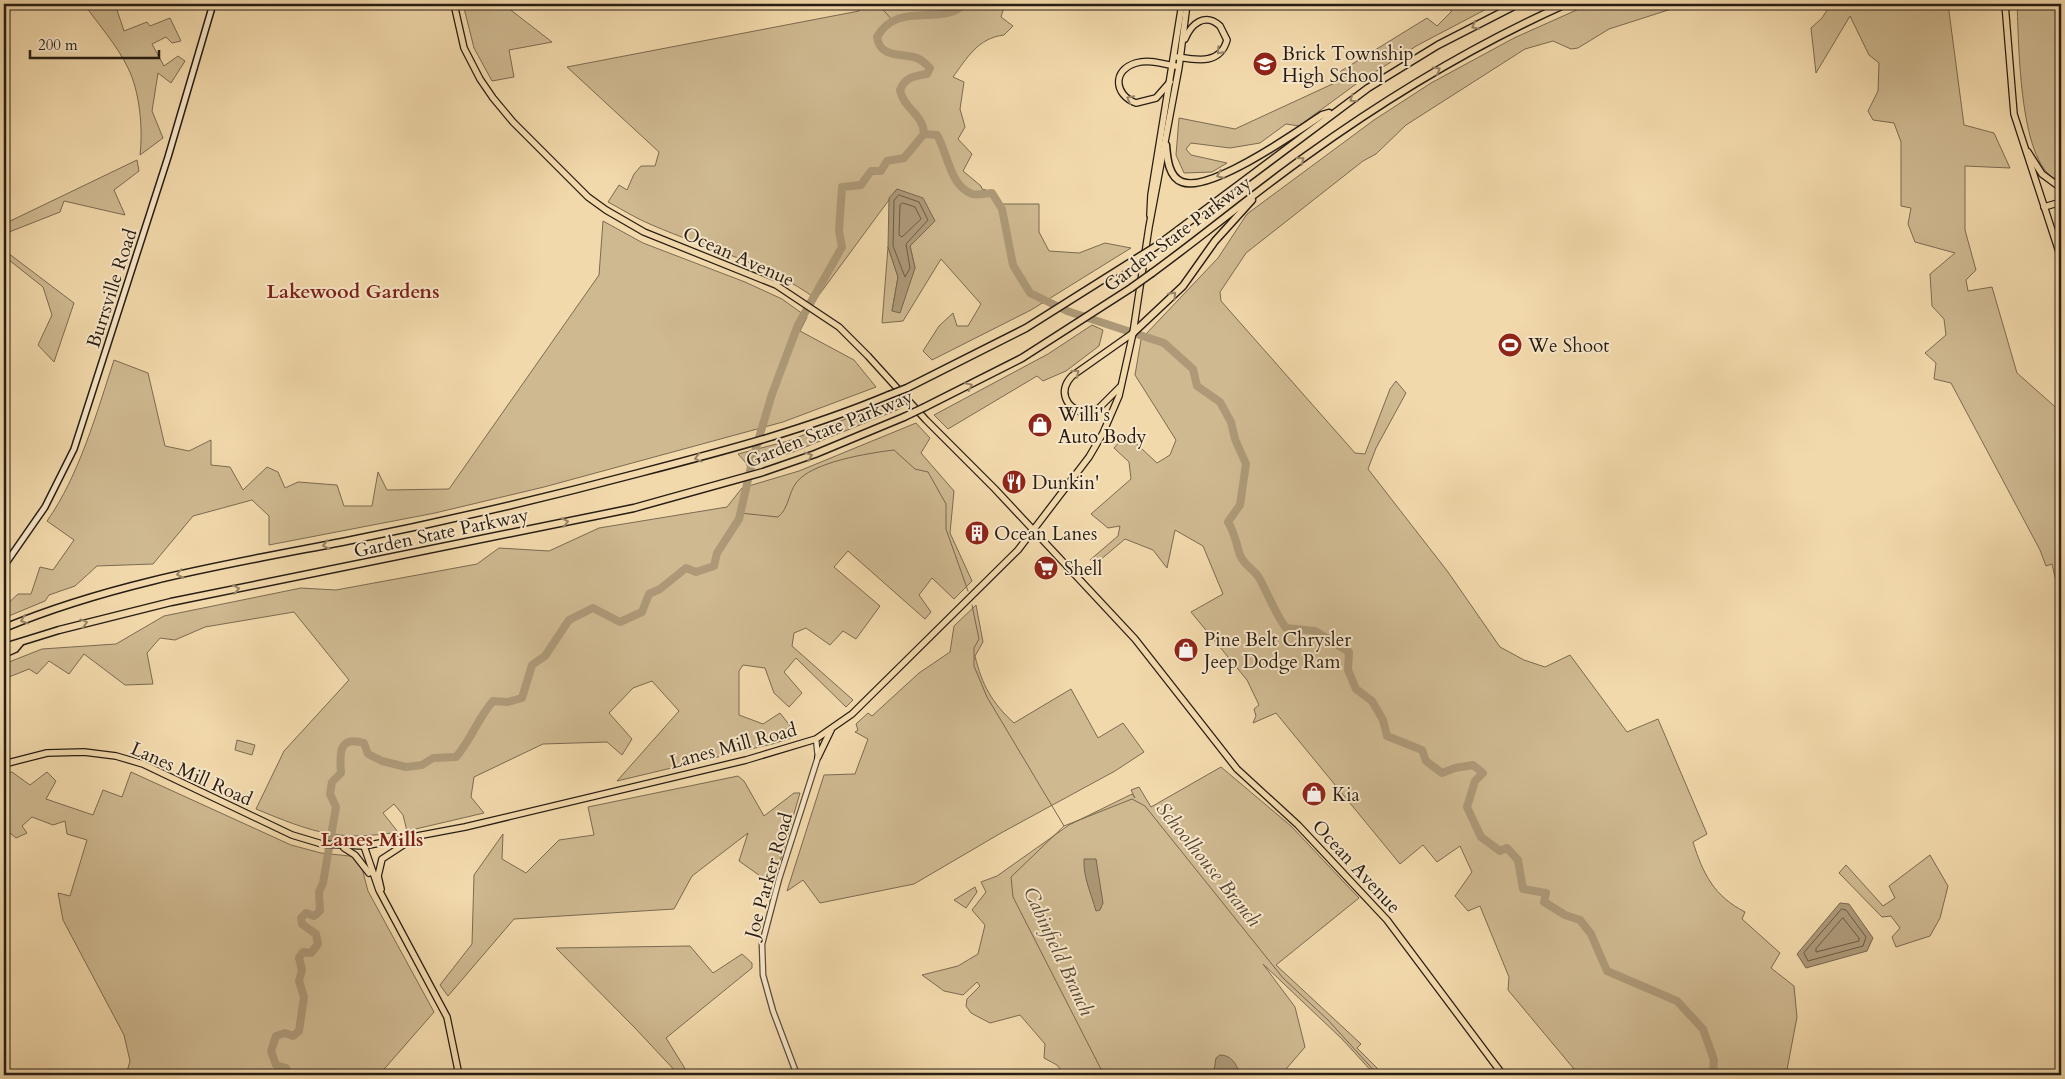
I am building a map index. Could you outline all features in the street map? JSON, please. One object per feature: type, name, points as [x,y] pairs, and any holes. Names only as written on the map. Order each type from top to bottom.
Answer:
[{"type":"highway","name":"Garden State Parkway","points":[[4,628],[96,596],[170,576],[486,511],[745,446],[835,417],[907,388],[980,352],[1070,301],[1158,245],[1209,209],[1332,113],[1431,49],[1518,4]]},
{"type":"highway","name":"Garden State Parkway","points":[[4,648],[106,617],[171,602],[634,508],[729,483],[815,454],[925,407],[1022,358],[1131,288],[1262,189],[1354,123],[1413,84],[1512,28],[1566,4]]},
{"type":"highway","points":[[1166,145],[1174,176],[1181,182],[1200,182],[1217,177],[1274,148],[1322,115],[1332,113]]},
{"type":"highway","points":[[1135,330],[1183,286],[1215,241],[1262,189]]},
{"type":"highway","points":[[4,654],[15,649],[21,642]]},
{"type":"main road","name":"Burrsville Road","points":[[4,566],[45,507],[74,449],[168,157],[213,4]]},
{"type":"main road","name":"Ocean Avenue","points":[[454,4],[464,48],[487,90],[513,122],[588,197],[644,232],[776,285],[814,308],[839,327],[868,356],[926,420],[1034,531],[1144,650],[1236,769],[1298,825],[1389,923],[1503,1075]]},
{"type":"main road","points":[[1149,227],[1166,145],[1182,4]]},
{"type":"main road","points":[[1182,46],[1187,4]]},
{"type":"main road","points":[[2005,4],[2014,114],[2061,258]]},
{"type":"main road","points":[[1203,20],[1217,22],[1226,35],[1224,49],[1214,58],[1199,60],[1177,57],[1191,27],[1203,20]]},
{"type":"main road","points":[[1170,82],[1156,98],[1136,103],[1123,96],[1118,83],[1120,74],[1126,67],[1135,63],[1146,61],[1176,66]]},
{"type":"main road","points":[[1149,227],[1151,195],[1170,82],[1176,66]]},
{"type":"main road","points":[[2022,142],[2042,174],[2061,188]]},
{"type":"main road","points":[[2044,207],[2061,202]]},
{"type":"main road","name":"Lanes Mill Road","points":[[4,764],[54,752],[84,752],[116,756],[143,764],[292,836],[322,844],[364,846],[417,837],[746,760],[816,739],[852,714],[1018,550],[1092,451],[1111,416],[1135,330],[1149,227]]},
{"type":"main road","points":[[1120,387],[1098,409],[1085,413],[1074,409],[1064,395],[1066,382],[1072,376],[1135,330]]},
{"type":"main road","points":[[818,757],[831,729]]},
{"type":"main road","points":[[383,898],[378,876],[382,859],[417,837]]},
{"type":"main road","points":[[341,846],[356,855],[374,881],[430,981],[447,1017],[459,1075]]},
{"type":"main road","points":[[364,846],[374,881]]},
{"type":"street","name":"Joe Parker Road","points":[[797,1075],[773,1011],[763,975],[762,944],[776,890],[818,757],[816,739]]},
{"type":"shaded area","points":[[84,4],[115,4],[124,31],[147,22],[150,26],[170,18],[181,41],[172,43],[166,37],[152,44],[164,66],[178,56],[185,61],[171,83],[158,73],[152,111],[163,138],[140,155],[140,111],[132,78],[118,51]]},
{"type":"shaded area","points":[[463,4],[503,4],[552,42],[509,50],[514,77],[492,81],[474,48]]},
{"type":"shaded area","points":[[858,4],[1005,4],[1001,17],[1013,26],[1004,35],[987,40],[974,50],[953,77],[964,82],[960,109],[965,127],[958,139],[972,154],[963,171],[1001,204],[1039,204],[1039,232],[1049,251],[1079,253],[1105,243],[1131,248],[1031,310],[932,360],[923,351],[939,326],[953,313],[957,326],[968,326],[981,304],[941,259],[903,321],[882,323],[888,247],[898,277],[892,311],[915,268],[910,246],[935,221],[897,189],[816,299],[797,286],[758,266],[646,223],[608,202],[619,185],[627,190],[634,174],[641,166],[655,166],[659,152],[567,67],[859,11]]},
{"type":"shaded area","points":[[1453,4],[1496,4],[1418,45],[1356,84],[1299,126],[1286,124],[1260,143],[1230,148],[1191,143],[1186,149],[1191,155],[1227,163],[1212,172],[1184,173],[1176,155],[1179,118],[1235,129],[1339,81],[1341,71],[1427,18],[1437,26],[1451,12]]},
{"type":"shaded area","points":[[1590,4],[1687,4],[1609,29],[1578,48],[1571,49],[1553,41],[1525,49],[1406,125],[1376,154],[1363,161],[1246,253],[1220,292],[1221,301],[1355,453],[1365,454],[1390,389],[1396,381],[1406,393],[1376,448],[1368,469],[1448,572],[1500,647],[1524,660],[1545,667],[1570,655],[1627,732],[1658,719],[1707,834],[1693,842],[1706,874],[1725,899],[1745,912],[1742,919],[1780,953],[1771,968],[1794,986],[1797,1017],[1786,1075],[1579,1075],[1508,990],[1509,977],[1480,906],[1468,911],[1455,896],[1472,872],[1460,846],[1437,862],[1423,845],[1400,864],[1276,713],[1253,723],[1256,716],[1254,709],[1259,705],[1247,680],[1191,612],[1223,594],[1203,546],[1175,530],[1167,568],[1153,550],[1125,539],[1099,561],[1090,560],[1118,536],[1120,526],[1108,528],[1091,514],[1131,479],[1129,462],[1114,448],[1126,434],[1157,463],[1170,455],[1176,440],[1135,375],[1142,334],[1145,335],[1218,258],[1247,214],[1374,120],[1431,83],[1514,38]]},
{"type":"shaded area","points":[[1831,4],[1948,4],[1964,125],[1994,133],[2010,168],[1965,166],[1965,230],[1976,270],[1966,280],[1968,291],[1992,287],[2017,373],[2061,412],[2061,603],[2052,564],[2046,566],[2040,550],[1951,383],[1934,379],[1936,363],[1925,353],[1946,335],[1944,319],[1932,306],[1930,274],[1955,253],[1915,242],[1908,224],[1911,208],[1901,206],[1901,142],[1894,123],[1873,120],[1868,111],[1878,91],[1879,63],[1869,55],[1850,16],[1816,73],[1811,28],[1822,18]]},
{"type":"shaded area","points":[[2017,4],[2061,4],[2061,181],[2047,172],[2036,155],[2029,131],[2020,73]]},
{"type":"shaded area","points":[[137,160],[139,171],[114,190],[125,215],[64,201],[60,212],[4,234],[4,224]]},
{"type":"shaded area","points":[[603,221],[643,243],[745,282],[782,299],[807,317],[800,331],[854,360],[876,387],[783,422],[544,487],[435,513],[269,545],[269,516],[252,500],[193,516],[153,564],[97,566],[75,586],[49,595],[45,601],[4,618],[4,607],[18,594],[31,594],[40,567],[53,570],[74,540],[47,521],[69,484],[78,464],[114,360],[148,373],[165,446],[189,451],[211,440],[211,465],[230,467],[243,490],[267,467],[278,472],[285,488],[298,482],[337,485],[344,506],[372,506],[378,472],[387,490],[449,489],[599,275]]},
{"type":"shaded area","points":[[4,250],[74,303],[54,362],[38,345],[52,315],[43,287],[4,256]]},
{"type":"shaded area","points":[[1092,325],[1103,330],[1099,346],[1066,371],[1043,381],[1037,376],[948,429],[934,415],[1048,354]]},
{"type":"shaded area","points":[[895,400],[902,408],[793,452],[747,466],[738,454],[788,441]]},
{"type":"shaded area","points":[[916,423],[930,438],[921,453],[954,491],[950,533],[972,581],[954,599],[932,578],[919,595],[931,612],[925,619],[848,551],[834,567],[880,606],[856,639],[843,631],[830,645],[806,628],[794,633],[792,646],[853,700],[846,707],[796,658],[784,672],[802,693],[789,707],[774,693],[765,668],[743,665],[739,671],[739,715],[763,724],[780,713],[798,736],[772,744],[617,781],[679,711],[652,681],[633,688],[609,713],[632,739],[622,755],[607,742],[543,744],[474,777],[471,797],[484,813],[407,831],[403,815],[394,804],[383,813],[398,832],[358,836],[341,835],[309,829],[256,809],[284,751],[349,680],[294,612],[205,627],[175,640],[160,638],[147,653],[153,684],[125,685],[84,654],[69,674],[49,661],[37,674],[29,669],[4,679],[4,664],[42,649],[116,644],[164,616],[301,588],[336,590],[477,564],[499,548],[549,551],[599,528],[727,507],[742,488],[799,471]]},
{"type":"shaded area","points":[[976,605],[983,642],[975,656],[978,666],[985,685],[994,701],[1014,723],[1071,689],[1098,738],[1123,723],[1144,752],[1115,771],[1001,833],[914,884],[820,903],[803,880],[787,891],[824,775],[855,774],[868,739],[855,732],[858,730],[856,724],[868,713],[872,716],[919,673],[950,652],[954,626]]},
{"type":"shaded area","points":[[237,740],[255,745],[252,755],[235,750]]},
{"type":"shaded area","points":[[1221,767],[1291,826],[1359,898],[1276,965],[1361,1044],[1357,1048],[1384,1075],[1375,1075],[1342,1039],[1263,964],[1295,1007],[1305,1047],[1281,1075],[1065,1075],[1057,1065],[1044,1058],[1045,1044],[1020,1015],[990,1023],[971,1013],[966,1006],[967,999],[980,986],[977,982],[963,995],[944,991],[922,975],[958,966],[978,954],[985,925],[972,910],[986,892],[981,882],[997,876],[1069,825],[1132,794],[1135,798],[1131,790],[1139,787],[1151,807]]},
{"type":"shaded area","points":[[12,772],[30,785],[47,772],[56,781],[46,799],[93,815],[103,790],[122,797],[131,772],[291,845],[321,853],[359,857],[368,891],[434,1012],[379,1075],[126,1075],[130,1061],[124,1035],[63,920],[58,893],[70,896],[87,840],[67,834],[65,821],[53,825],[32,817],[22,826],[27,833],[16,838],[4,828],[4,774]]},
{"type":"shaded area","points":[[738,776],[744,781],[764,816],[794,793],[800,793],[773,885],[739,861],[748,833],[692,876],[674,909],[514,919],[448,996],[440,985],[472,944],[474,875],[503,834],[502,859],[526,873],[559,840],[594,835],[588,807]]},
{"type":"shaded area","points":[[1930,855],[1948,886],[1940,918],[1930,936],[1896,947],[1892,937],[1900,928],[1891,916],[1882,917],[1839,873],[1846,865],[1883,906],[1895,898],[1889,886]]},
{"type":"shaded area","points":[[975,887],[977,892],[966,908],[954,900]]},
{"type":"shaded area","points":[[690,946],[713,973],[742,954],[752,963],[752,968],[666,1038],[689,1075],[679,1075],[556,948]]},
{"type":"water","points":[[897,189],[923,198],[935,221],[910,246],[915,268],[900,313],[892,311],[898,277],[888,247],[889,198]]},
{"type":"water","points":[[1084,859],[1096,859],[1103,903],[1100,910],[1096,911],[1085,872]]},
{"type":"water","points":[[1840,903],[1849,904],[1873,938],[1867,951],[1806,968],[1797,954]]},
{"type":"water","points":[[1224,1055],[1233,1061],[1240,1075],[1217,1075],[1214,1071],[1216,1058]]},
{"type":"waterway","points":[[878,4],[893,21]]},
{"type":"waterway","points":[[947,4],[949,13]]},
{"type":"waterway","points":[[924,134],[921,122],[905,102],[900,90],[905,82],[927,74],[930,68],[917,58],[887,52],[879,44],[877,37],[886,26],[896,19],[908,16],[944,14],[955,11],[964,4]]},
{"type":"waterway","points":[[924,134],[937,135],[954,177],[965,190],[974,195],[992,193],[1002,209],[1013,265],[1030,293],[1067,311],[1164,343],[1193,369],[1197,386],[1220,402],[1231,422],[1235,439],[1246,464],[1240,505],[1228,522],[1234,534],[1240,555],[1258,576],[1286,628],[1315,631],[1349,652],[1348,670],[1356,689],[1372,701],[1383,720],[1387,736],[1422,750],[1426,761],[1442,773],[1455,768],[1473,765],[1483,773],[1475,781],[1467,807],[1481,837],[1500,851],[1507,848],[1518,860],[1523,889],[1546,893],[1544,902],[1565,915],[1580,920],[1591,934],[1607,971],[1677,1001],[1703,1029],[1714,1060],[1713,1075]]},
{"type":"waterway","points":[[288,1075],[286,1068],[276,1065],[271,1051],[276,1036],[285,1033],[293,1036],[299,1031],[304,997],[299,981],[302,970],[299,958],[303,952],[311,953],[318,944],[316,934],[302,924],[301,918],[306,913],[314,916],[320,911],[319,892],[323,883],[336,807],[330,794],[332,782],[341,773],[340,760],[345,744],[355,741],[364,743],[368,754],[382,761],[406,767],[422,765],[433,758],[456,757],[493,701],[508,702],[522,698],[532,665],[545,656],[569,620],[593,608],[620,622],[642,612],[649,594],[660,589],[686,568],[696,572],[714,566],[717,553],[739,519],[753,458],[772,394],[798,325],[842,247],[839,231],[842,187],[861,185],[871,171],[881,171],[887,161],[904,158],[924,134]]},
{"type":"waterway","name":"Schoolhouse Branch","points":[[740,513],[778,517],[782,513],[796,483],[814,469],[870,453],[894,450],[915,469],[928,472],[946,504],[946,529],[968,591]]},
{"type":"waterway","name":"Schoolhouse Branch","points":[[972,605],[979,639],[974,648],[974,666],[987,697],[1064,826],[1132,799],[1145,806],[1283,978],[1328,1020],[1378,1075]]},
{"type":"waterway","name":"Cabinfield Branch","points":[[1064,826],[1011,877],[1013,897],[1104,1075]]},
{"type":"place","name":"Brick Township High School","points":[[1265,64]]},
{"type":"place","name":"We Shoot","points":[[1510,345]]},
{"type":"place","name":"Willi's Auto Body","points":[[1040,425]]},
{"type":"place","name":"Dunkin'","points":[[1014,482]]},
{"type":"place","name":"Ocean Lanes","points":[[977,533]]},
{"type":"place","name":"Shell","points":[[1046,568]]},
{"type":"place","name":"Pine Belt Chrysler Jeep Dodge Ram","points":[[1186,650]]},
{"type":"place","name":"Kia","points":[[1314,794]]},
{"type":"district","name":"Lakewood Gardens","points":[[353,291]]},
{"type":"district","name":"Lanes Mills","points":[[372,839]]}]
